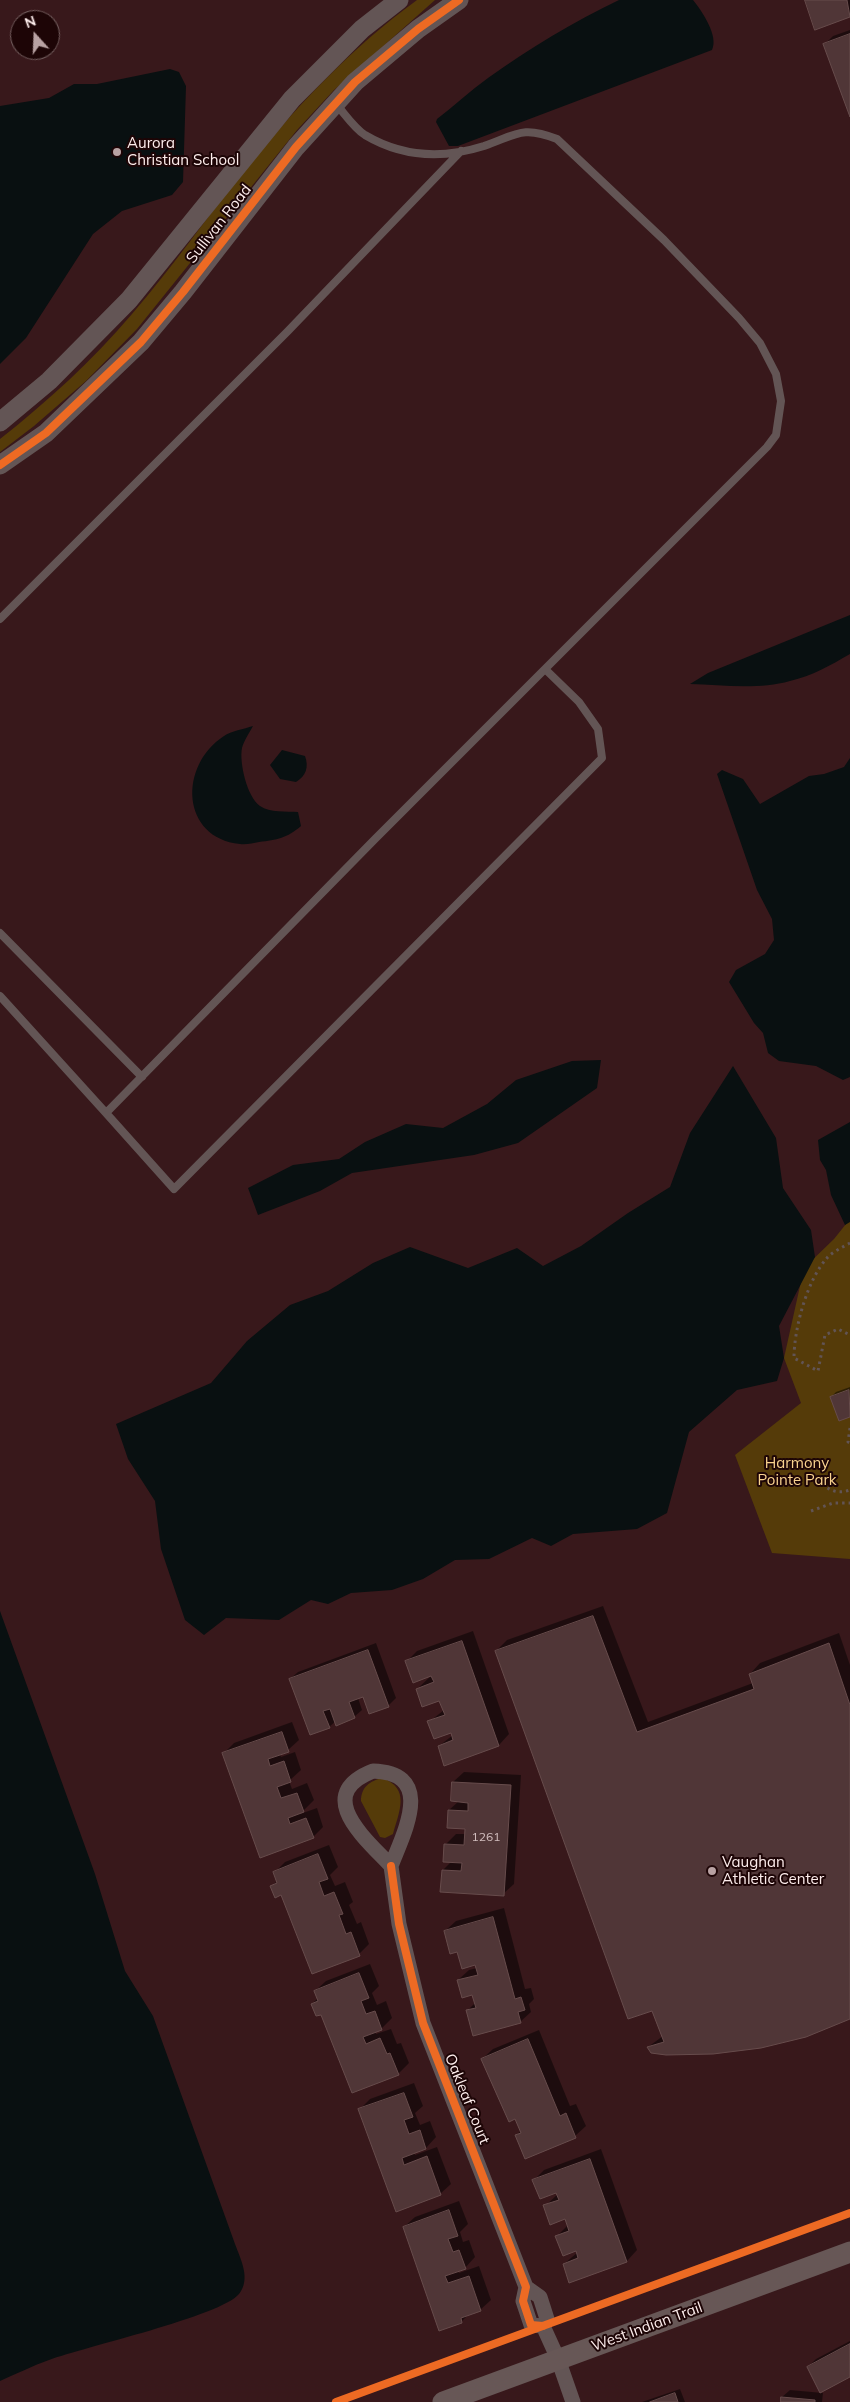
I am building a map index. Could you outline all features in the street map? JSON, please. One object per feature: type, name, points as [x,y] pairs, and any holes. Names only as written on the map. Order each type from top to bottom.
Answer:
[{"type":"main road","name":"West Indian Trail","points":[[443,2402],[850,2252]]},
{"type":"street","name":"Sullivan Road","points":[[0,422],[49,382],[129,300],[292,99],[362,29],[399,0]]},
{"type":"street","name":"Sullivan Road","points":[[0,465],[46,433],[141,342],[184,292],[296,147],[355,82],[418,29],[459,0]]},
{"type":"street","points":[[373,1771],[386,1772],[398,1777],[407,1787],[412,1800],[411,1814],[390,1866],[350,1822],[346,1810],[346,1797],[351,1785],[361,1776],[373,1771]]},
{"type":"street","name":"Oakleaf Court","points":[[390,1866],[399,1924],[423,2023],[526,2287],[540,2297],[547,2319],[543,2326],[558,2359],[573,2402]]},
{"type":"lane","points":[[106,1114],[767,447],[776,435],[782,401],[776,374],[760,343],[739,318],[664,240],[557,138],[539,132],[516,132],[483,146],[461,151],[447,154],[416,154],[364,134],[336,104]]},
{"type":"lane","points":[[0,619],[288,331],[461,151]]},
{"type":"lane","points":[[0,996],[174,1189],[602,758],[598,729],[579,702],[545,670]]},
{"type":"lane","points":[[0,933],[142,1077]]},
{"type":"path","points":[[850,1243],[827,1257],[813,1281],[794,1339],[794,1358],[818,1371],[825,1335],[838,1329],[850,1335]]},
{"type":"path","points":[[850,1428],[848,1442],[850,1444]]},
{"type":"path","points":[[817,1480],[829,1490],[842,1492],[850,1490]]},
{"type":"path","points":[[811,1511],[834,1503],[850,1503]]},
{"type":"green space","points":[[417,0],[435,0],[334,90],[297,130],[137,329],[86,381],[34,426],[0,452],[0,439],[69,380],[102,348],[132,314],[283,124],[369,38]]},
{"type":"green space","name":"Harmony Pointe Park","points":[[850,1219],[850,1559],[772,1553],[735,1455],[801,1403],[784,1358],[804,1268],[834,1239]]},
{"type":"green space","points":[[382,1778],[391,1782],[397,1788],[401,1802],[393,1834],[385,1838],[380,1837],[361,1801],[364,1788]]},
{"type":"shaded area","points":[[619,0],[693,0],[705,17],[711,31],[714,44],[712,50],[458,146],[449,146],[436,122],[437,119],[481,83],[520,56],[568,26]]},
{"type":"shaded area","points":[[170,69],[179,72],[186,86],[183,182],[172,195],[122,211],[93,234],[26,338],[0,364],[0,106],[49,98],[74,84],[97,84]]},
{"type":"shaded area","points":[[850,615],[850,654],[814,673],[778,684],[740,686],[690,684],[708,673]]},
{"type":"shaded area","points":[[253,726],[244,743],[241,754],[245,779],[251,795],[264,808],[273,811],[298,812],[301,826],[282,838],[242,844],[220,839],[206,829],[197,815],[193,799],[193,782],[199,765],[209,749],[227,734]]},
{"type":"shaded area","points":[[282,750],[305,756],[306,771],[296,782],[280,779],[270,765]]},
{"type":"shaded area","points":[[850,758],[850,1077],[843,1080],[816,1066],[779,1061],[768,1053],[763,1033],[754,1023],[729,982],[736,970],[765,954],[774,940],[772,919],[757,890],[717,774],[722,770],[743,779],[760,804],[809,776],[824,774],[844,767]]},
{"type":"shaded area","points":[[601,1060],[597,1088],[518,1143],[474,1155],[352,1173],[320,1191],[258,1215],[248,1188],[293,1165],[339,1159],[365,1142],[406,1124],[443,1128],[487,1104],[516,1080],[572,1061]]},
{"type":"shaded area","points":[[733,1066],[776,1138],[783,1188],[811,1230],[815,1257],[779,1326],[784,1358],[777,1381],[737,1390],[689,1432],[667,1513],[637,1529],[573,1534],[551,1546],[532,1538],[489,1559],[455,1560],[423,1579],[392,1590],[351,1593],[328,1604],[311,1600],[279,1620],[226,1618],[204,1635],[185,1620],[161,1549],[155,1501],[128,1459],[116,1424],[211,1383],[247,1341],[290,1305],[328,1291],[373,1263],[410,1247],[468,1268],[517,1248],[543,1266],[581,1246],[628,1213],[670,1187],[690,1133]]},
{"type":"shaded area","points":[[850,1122],[850,1222],[845,1225],[831,1195],[826,1170],[820,1160],[818,1140]]},
{"type":"shaded area","points":[[0,1611],[95,1874],[125,1971],[153,2016],[240,2256],[245,2276],[243,2288],[239,2294],[227,2303],[207,2312],[66,2354],[30,2367],[0,2381]]},
{"type":"building","points":[[805,0],[847,0],[850,17],[815,30]]},
{"type":"building","points":[[850,34],[850,117],[823,44]]},
{"type":"building","points":[[849,1390],[850,1417],[839,1421],[830,1397]]},
{"type":"building","name":"Vaughan Athletic Center","points":[[593,1616],[637,1732],[754,1689],[749,1674],[829,1643],[850,1705],[850,2019],[806,2037],[761,2048],[713,2054],[666,2055],[651,2053],[647,2047],[664,2042],[652,2011],[628,2019],[495,1651]]},
{"type":"building","points":[[462,1641],[499,1746],[444,1766],[438,1746],[453,1740],[451,1733],[434,1739],[427,1721],[445,1715],[439,1701],[422,1707],[416,1689],[434,1682],[431,1676],[413,1683],[405,1661]]},
{"type":"building","points":[[368,1650],[389,1707],[369,1714],[363,1697],[349,1702],[355,1718],[336,1726],[330,1709],[323,1711],[330,1728],[310,1735],[289,1679]]},
{"type":"building","points":[[282,1732],[289,1752],[268,1759],[270,1766],[284,1761],[291,1782],[277,1787],[281,1798],[297,1793],[304,1812],[288,1818],[290,1824],[306,1818],[314,1838],[260,1858],[222,1753]]},
{"type":"building","points":[[452,1782],[511,1785],[504,1896],[440,1892],[442,1870],[461,1871],[462,1863],[443,1862],[444,1844],[464,1845],[465,1829],[447,1828],[448,1810],[468,1811],[468,1803],[451,1801]]},
{"type":"building","points":[[318,1854],[328,1879],[319,1882],[324,1896],[334,1892],[343,1914],[339,1915],[346,1934],[351,1932],[360,1956],[312,1974],[281,1895],[275,1898],[270,1886],[277,1883],[273,1872]]},
{"type":"building","points":[[493,1917],[515,1999],[521,1997],[525,2010],[518,2012],[521,2023],[473,2036],[466,2010],[476,2008],[472,1995],[462,1998],[457,1980],[478,1975],[475,1965],[462,1969],[457,1952],[450,1954],[444,1931]]},
{"type":"building","points":[[359,1973],[369,1998],[361,2001],[366,2014],[375,2011],[382,2030],[363,2037],[366,2044],[380,2038],[387,2054],[390,2053],[399,2075],[352,2093],[321,2015],[316,2016],[311,2004],[318,2001],[314,1991]]},
{"type":"building","points":[[528,2039],[560,2116],[566,2113],[576,2138],[525,2159],[515,2135],[521,2133],[515,2119],[509,2122],[481,2059]]},
{"type":"building","points":[[404,2093],[413,2117],[404,2120],[409,2134],[420,2130],[426,2149],[402,2158],[404,2165],[427,2156],[441,2195],[396,2212],[358,2109]]},
{"type":"building","points":[[590,2159],[627,2262],[569,2283],[563,2264],[578,2258],[576,2251],[563,2256],[555,2236],[569,2231],[565,2219],[550,2225],[543,2205],[559,2200],[556,2193],[540,2199],[532,2180]]},
{"type":"building","points":[[449,2210],[458,2236],[448,2239],[453,2252],[459,2250],[466,2269],[445,2276],[448,2283],[469,2276],[481,2311],[461,2318],[462,2323],[439,2331],[403,2227]]},
{"type":"building","points":[[850,2344],[850,2377],[820,2393],[807,2367]]},
{"type":"building","points":[[675,2393],[678,2402],[650,2402]]},
{"type":"building","points":[[781,2397],[815,2400],[815,2402],[781,2402]]},
{"type":"cycle path","points":[[0,465],[46,433],[141,342],[183,292],[296,147],[355,82],[418,29],[459,0]]},
{"type":"cycle path","points":[[391,1866],[399,1924],[423,2023],[526,2287],[523,2301],[531,2325],[543,2326]]},
{"type":"cycle path","points":[[336,2402],[850,2213]]},
{"type":"place","name":"Aurora Christian School","points":[[117,152]]},
{"type":"place","name":"Vaughan Athletic Center","points":[[712,1871]]}]
